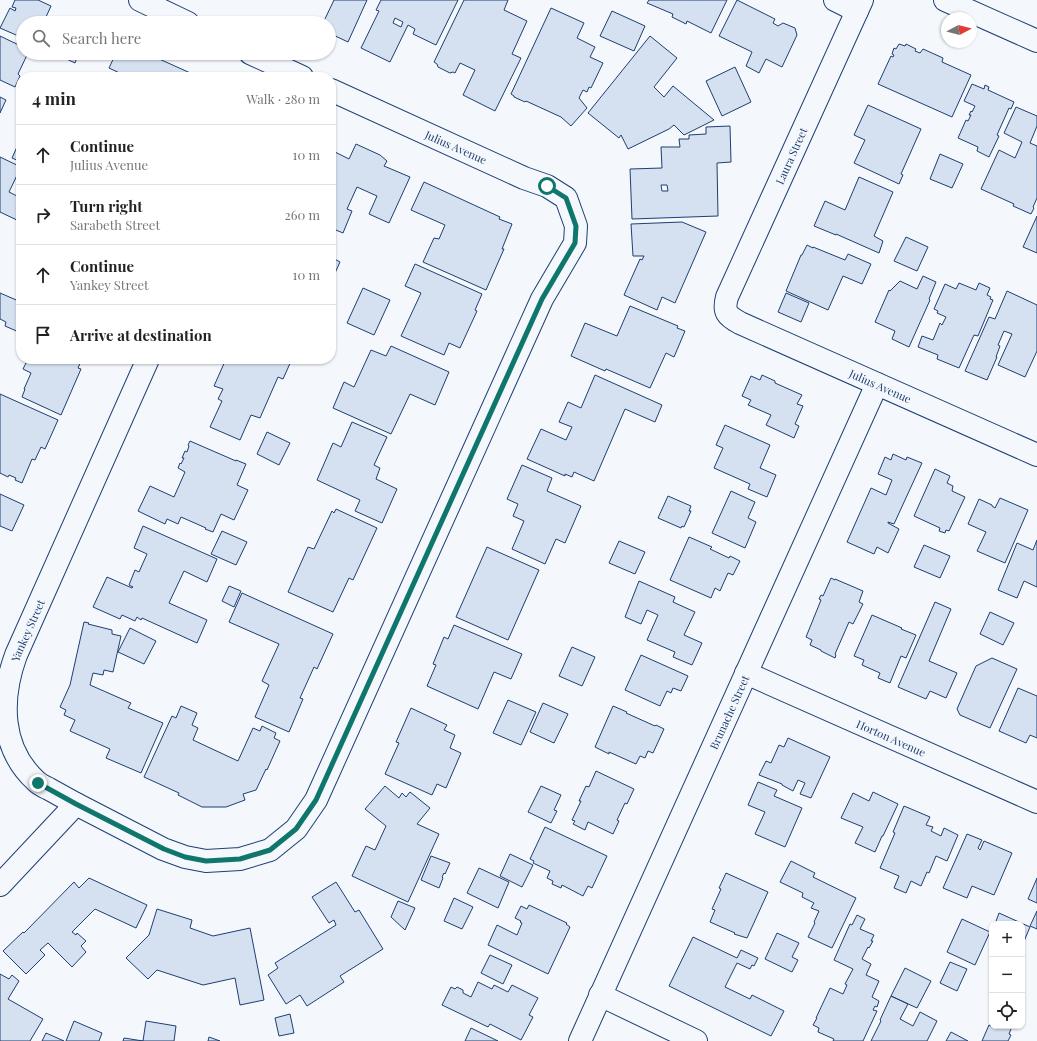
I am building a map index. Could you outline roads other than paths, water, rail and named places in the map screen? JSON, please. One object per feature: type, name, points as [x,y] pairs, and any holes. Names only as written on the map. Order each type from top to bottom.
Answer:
[{"type":"street","points":[[140,0],[173,16]]},
{"type":"street","points":[[835,0],[860,5]]},
{"type":"street","points":[[945,0],[1037,41]]},
{"type":"street","name":"Laura Street","points":[[726,313],[725,305],[727,297],[860,5]]},
{"type":"street","points":[[265,60],[291,72]]},
{"type":"street","name":"Julius Avenue","points":[[336,92],[524,178],[547,186],[566,198],[572,212]]},
{"type":"street","name":"Yankey Street","points":[[146,364],[16,655],[10,670],[4,704],[4,718],[8,738],[16,756],[25,771],[38,783],[164,849],[185,857],[206,861],[240,859],[270,850],[296,829],[316,800],[542,299],[575,243],[576,226],[572,212]]},
{"type":"street","name":"Julius Avenue","points":[[726,313],[732,319],[740,323],[1037,454]]},
{"type":"street","name":"Brunache Street","points":[[580,1041],[877,384]]},
{"type":"street","name":"Horton Avenue","points":[[746,673],[1037,802]]},
{"type":"street","points":[[0,885],[76,804]]},
{"type":"street","points":[[600,995],[696,1041]]}]
